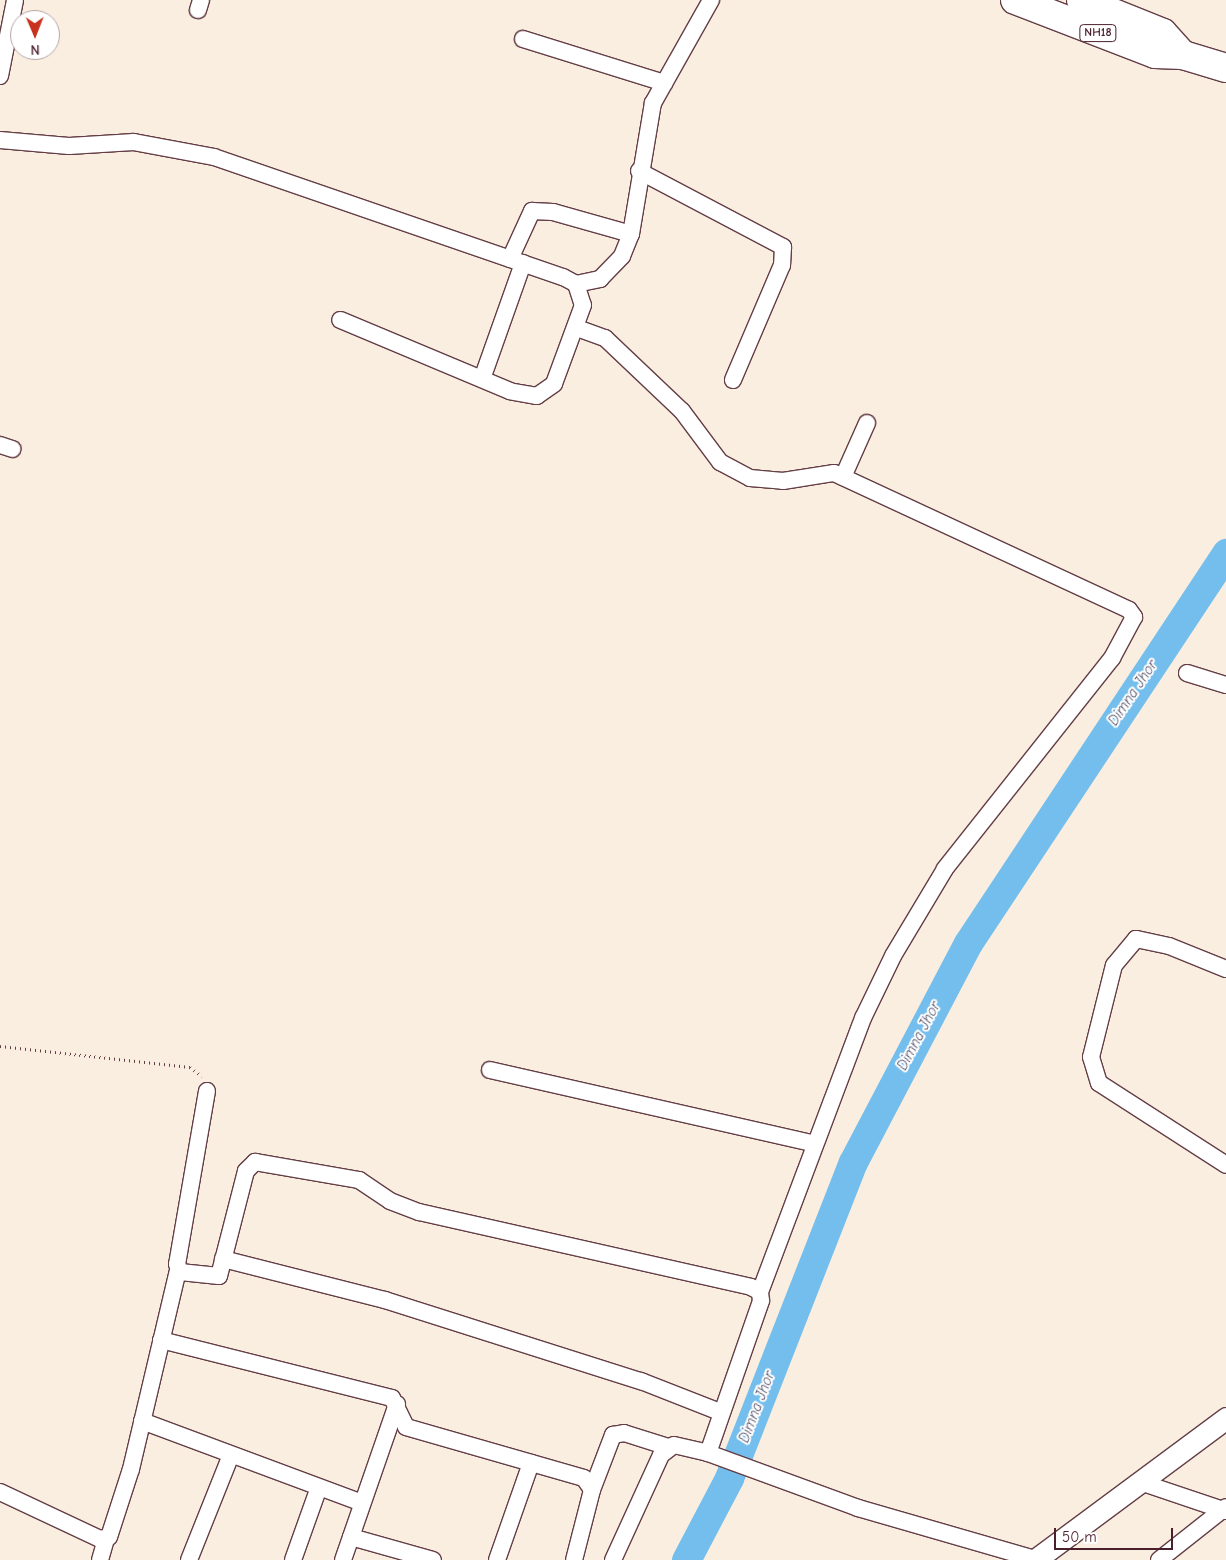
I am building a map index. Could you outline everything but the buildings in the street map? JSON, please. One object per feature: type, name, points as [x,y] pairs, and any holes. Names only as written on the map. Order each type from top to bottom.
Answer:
[{"type":"highway","name":"NH18","points":[[1015,0],[1155,54],[1183,55],[1226,68]]},
{"type":"highway","name":"NH18","points":[[1081,0],[1163,33],[1183,55]]},
{"type":"street","points":[[0,76],[15,0]]},
{"type":"street","points":[[0,140],[69,146],[134,142],[186,150],[517,261],[576,284],[600,279],[612,271],[631,234],[646,129],[664,83],[711,0]]},
{"type":"street","points":[[523,39],[664,83]]},
{"type":"street","points":[[639,171],[783,247],[782,265],[733,380]]},
{"type":"street","points":[[482,379],[532,212],[554,212],[631,234]]},
{"type":"street","points":[[340,320],[526,396],[547,392],[577,328],[583,305],[576,284]]},
{"type":"street","points":[[577,328],[596,331],[605,338],[682,411],[720,462],[750,478],[783,481],[834,473],[1129,610],[1134,617],[1112,658],[1001,793],[945,869],[875,990],[760,1292],[761,1301],[720,1412],[708,1453]]},
{"type":"street","points":[[844,477],[867,423]]},
{"type":"street","points":[[1187,673],[1226,686]]},
{"type":"street","points":[[1226,969],[1169,946],[1136,939],[1114,966],[1091,1057],[1099,1083],[1226,1165]]},
{"type":"street","points":[[490,1070],[815,1144]]},
{"type":"street","points":[[100,1560],[142,1421],[178,1270],[207,1091]]},
{"type":"street","points":[[178,1270],[216,1278],[223,1259],[246,1171],[251,1164],[262,1163],[359,1180],[390,1201],[426,1214],[760,1292]]},
{"type":"street","points":[[223,1259],[370,1295],[641,1381],[720,1412]]},
{"type":"street","points":[[162,1340],[381,1395],[397,1404],[406,1427],[584,1478],[592,1490]]},
{"type":"street","points":[[343,1560],[397,1404]]},
{"type":"street","points":[[574,1560],[592,1490],[613,1435],[624,1433],[668,1447],[682,1445],[858,1508],[1035,1560],[1143,1483],[1226,1418]]},
{"type":"street","points":[[142,1421],[362,1503]]},
{"type":"street","points":[[613,1560],[668,1447]]},
{"type":"street","points":[[189,1560],[231,1455]]},
{"type":"street","points":[[497,1560],[531,1463]]},
{"type":"street","points":[[1143,1483],[1225,1509]]},
{"type":"street","points":[[293,1560],[319,1487]]},
{"type":"street","points":[[0,1492],[106,1539]]},
{"type":"street","points":[[1159,1560],[1225,1509]]},
{"type":"street","points":[[351,1537],[433,1560]]},
{"type":"path","points":[[0,1046],[190,1067],[203,1078],[207,1091]]},
{"type":"waterway","name":"Dimna Jhor","points":[[686,1560],[729,1478],[853,1162],[968,943],[1226,553]]}]
